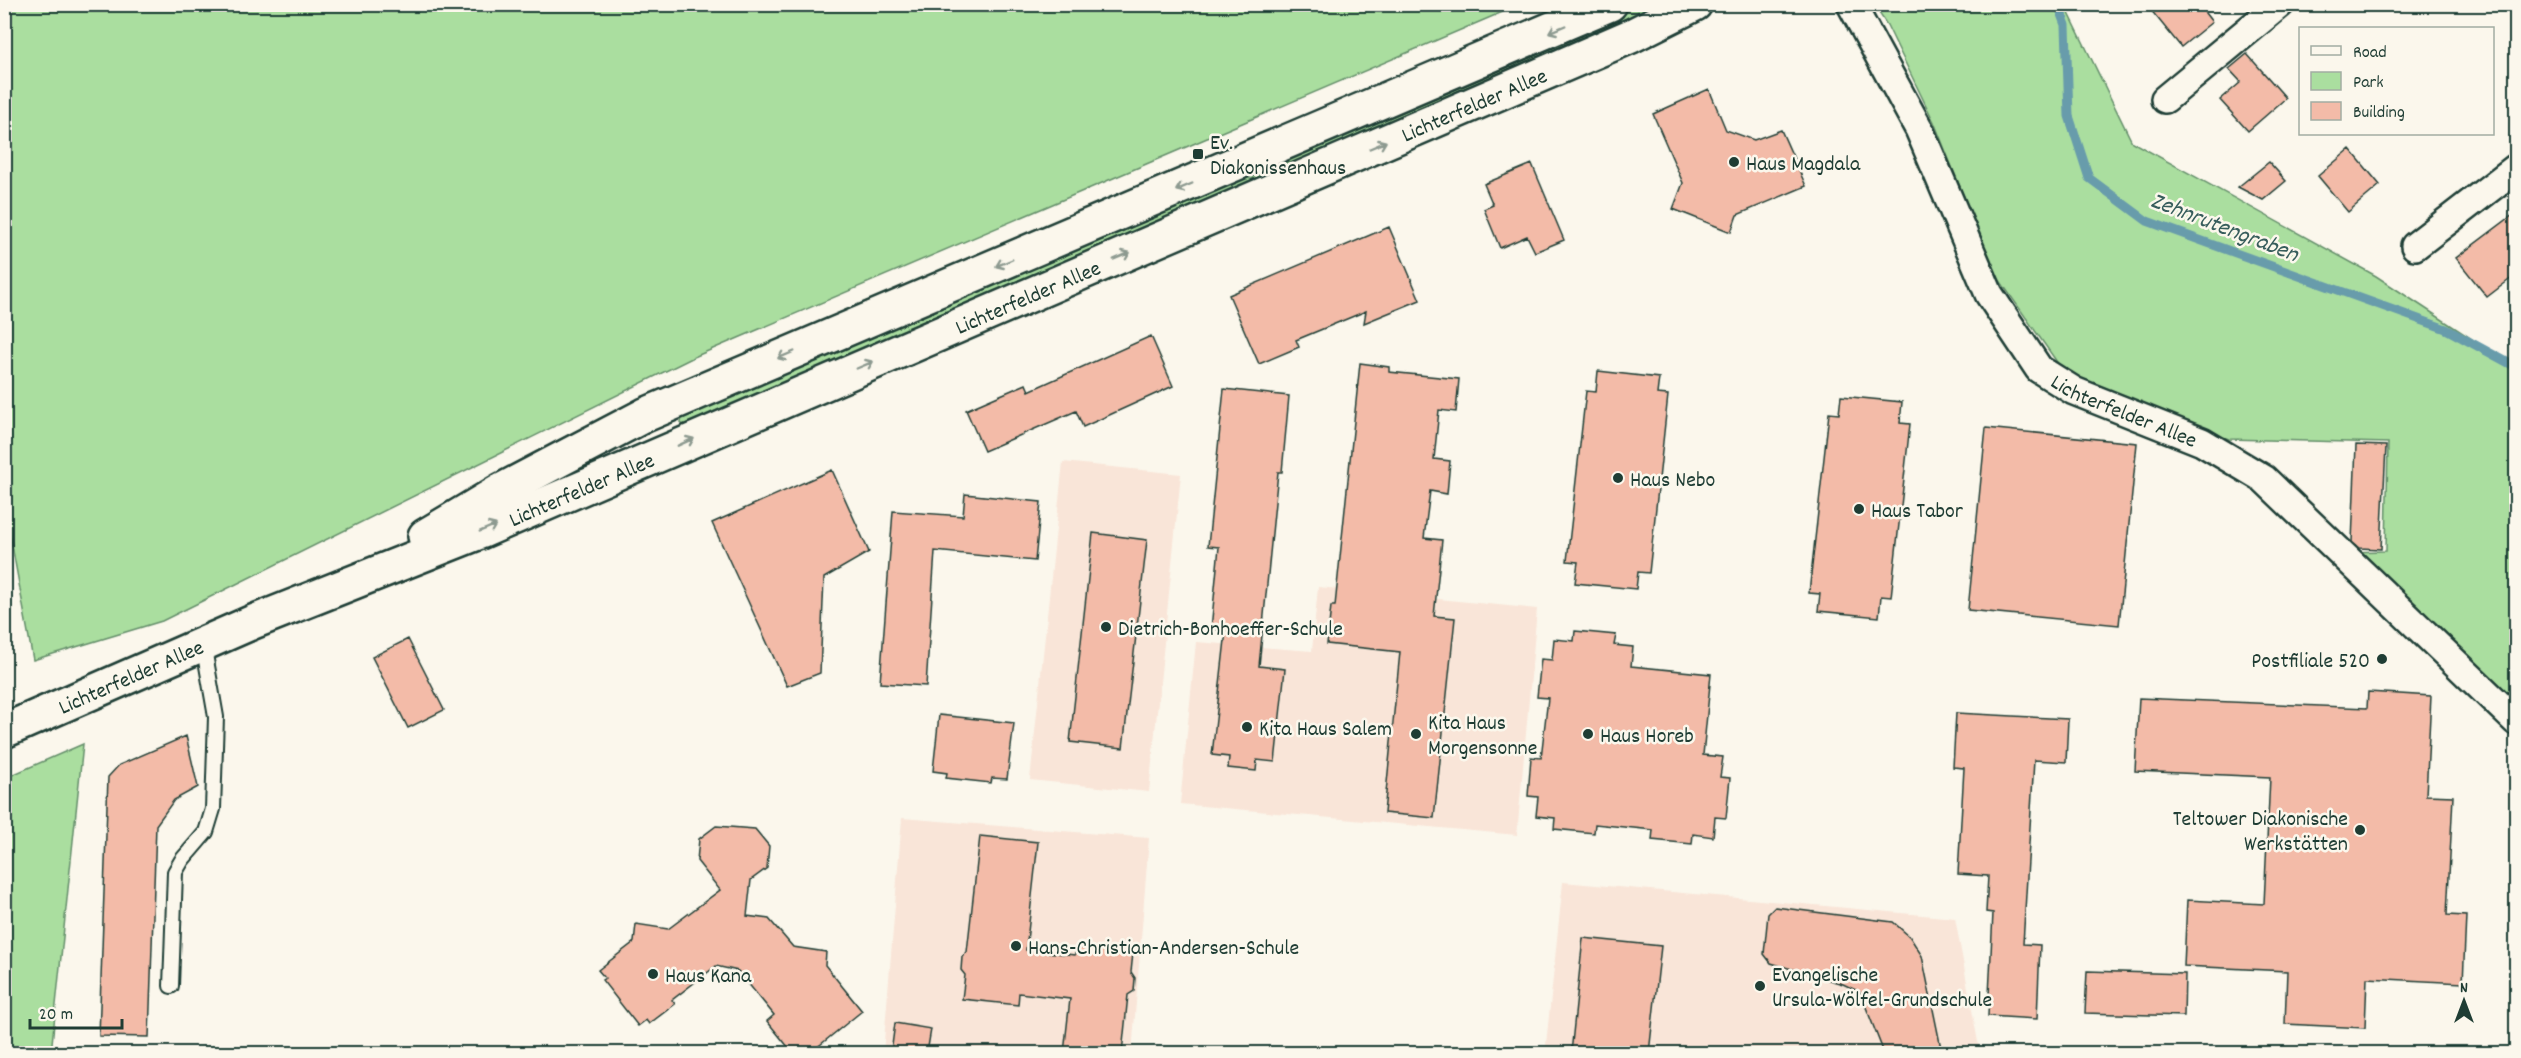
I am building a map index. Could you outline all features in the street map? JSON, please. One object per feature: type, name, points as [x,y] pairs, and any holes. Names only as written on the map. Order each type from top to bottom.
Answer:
[{"type":"main road","name":"Lichterfelder Allee","points":[[355,579],[502,490],[645,415],[1610,4]]},
{"type":"main road","name":"Lichterfelder Allee","points":[[4,731],[355,579],[480,532],[1631,36],[1695,4]]},
{"type":"street","name":"Lichterfelder Allee","points":[[1851,4],[1919,129],[1989,294],[2039,369],[2074,391],[2202,442],[2264,479],[2517,721]]},
{"type":"street","points":[[2165,99],[2280,4]]},
{"type":"street","points":[[2415,246],[2517,168]]},
{"type":"lane","points":[[171,986],[175,872],[182,860],[207,832],[213,809],[216,717],[203,643]]},
{"type":"shaded area","name":"Dietrich-Bonhoeffer-Schule","points":[[1063,462],[1181,474],[1149,792],[1030,780]]},
{"type":"shaded area","name":"Kita Haus Morgensonne","points":[[1318,587],[1537,609],[1517,835],[1180,804],[1196,642],[1312,651]]},
{"type":"shaded area","name":"Hans-Christian-Andersen-Schule","points":[[902,818],[1149,838],[1132,1053],[883,1054]]},
{"type":"shaded area","name":"Evangelische Ursula-Wölfel-Grundschule","points":[[1563,882],[1955,918],[1980,1053],[1545,1054]]},
{"type":"green space","points":[[4,5],[1519,5],[694,357],[162,621],[33,660],[4,502]]},
{"type":"green space","points":[[1628,5],[1661,5],[685,426],[681,423],[682,415],[1595,22]]},
{"type":"green space","points":[[1874,5],[2065,5],[2132,142],[2376,276],[2516,368],[2516,712],[2345,552],[2386,551],[2388,443],[2229,439],[2122,403],[2059,365],[1994,272],[1934,122],[1887,25]]},
{"type":"green space","points":[[83,744],[51,1053],[5,1053],[5,778]]},
{"type":"building","points":[[2146,4],[2198,4],[2212,22],[2181,47]]},
{"type":"building","points":[[2247,54],[2286,98],[2248,131],[2220,100],[2241,82],[2229,69]]},
{"type":"building","name":"Haus Magdala","points":[[1709,89],[1726,130],[1754,140],[1781,130],[1806,186],[1737,215],[1731,232],[1673,209],[1683,183],[1653,114]]},
{"type":"building","points":[[2350,149],[2380,185],[2348,212],[2318,176]]},
{"type":"building","points":[[2269,162],[2286,181],[2263,200],[2238,187]]},
{"type":"building","points":[[1532,164],[1564,240],[1535,252],[1527,236],[1500,248],[1484,209],[1493,205],[1484,184]]},
{"type":"building","points":[[2517,212],[2517,274],[2487,297],[2456,258]]},
{"type":"building","points":[[1389,227],[1420,300],[1364,323],[1366,311],[1296,340],[1299,347],[1259,364],[1229,295]]},
{"type":"building","points":[[1151,336],[1173,386],[1083,427],[1076,411],[984,451],[966,410],[1026,384],[1029,391]]},
{"type":"building","points":[[1360,363],[1389,367],[1389,372],[1459,379],[1456,412],[1439,410],[1434,459],[1450,461],[1447,494],[1430,491],[1424,538],[1442,540],[1434,616],[1455,618],[1434,818],[1384,813],[1400,652],[1327,644],[1331,606],[1335,606]]},
{"type":"building","name":"Haus Nebo","points":[[1598,371],[1659,378],[1657,394],[1668,395],[1649,573],[1638,572],[1636,589],[1575,583],[1578,562],[1567,561],[1586,391],[1596,392]]},
{"type":"building","points":[[1224,389],[1289,396],[1282,472],[1278,472],[1259,666],[1285,669],[1275,762],[1257,760],[1256,771],[1228,768],[1229,757],[1212,755],[1226,631],[1211,629],[1219,547],[1208,546]]},
{"type":"building","name":"Haus Tabor","points":[[1841,396],[1902,402],[1900,423],[1910,424],[1891,597],[1881,596],[1879,617],[1818,611],[1820,594],[1809,593],[1829,413],[1839,414]]},
{"type":"building","points":[[1986,428],[2137,443],[2119,625],[1968,610]]},
{"type":"building","points":[[2356,445],[2386,446],[2381,549],[2359,548],[2352,542]]},
{"type":"building","points":[[832,470],[869,552],[824,578],[820,673],[787,686],[712,523]]},
{"type":"building","points":[[965,494],[1041,502],[1035,561],[935,551],[926,686],[880,683],[893,511],[963,516]]},
{"type":"building","points":[[1093,533],[1147,540],[1123,748],[1070,742]]},
{"type":"building","name":"Haus Horeb","points":[[1575,631],[1616,635],[1614,645],[1633,647],[1631,666],[1711,674],[1703,755],[1723,757],[1720,777],[1730,778],[1726,818],[1715,817],[1713,837],[1693,834],[1692,844],[1652,840],[1653,830],[1595,824],[1594,833],[1554,829],[1555,818],[1536,816],[1538,797],[1528,796],[1531,757],[1541,758],[1548,698],[1537,697],[1541,659],[1552,660],[1554,639],[1574,641]]},
{"type":"building","points":[[408,639],[444,710],[408,728],[372,657]]},
{"type":"building","name":"Teltower Diakonische Werkstätten","points":[[2368,692],[2431,696],[2426,795],[2453,796],[2447,915],[2466,916],[2463,983],[2367,978],[2365,1028],[2285,1024],[2287,971],[2184,966],[2187,900],[2264,904],[2270,777],[2135,771],[2139,698],[2367,708]]},
{"type":"building","points":[[1956,713],[2068,719],[2066,762],[2034,760],[2023,944],[2040,945],[2037,1019],[1988,1016],[1993,913],[1986,912],[1988,876],[1958,874],[1964,768],[1953,767]]},
{"type":"building","points":[[939,715],[1014,723],[1007,779],[992,778],[991,783],[946,778],[947,773],[933,771]]},
{"type":"building","points":[[186,736],[198,787],[174,800],[156,825],[149,1037],[99,1036],[108,777],[119,765]]},
{"type":"building","name":"Haus Kana","points":[[716,826],[755,829],[769,846],[767,868],[751,880],[747,916],[769,919],[793,947],[826,952],[825,965],[862,1011],[810,1053],[793,1053],[767,1021],[774,1015],[738,971],[716,966],[672,1000],[675,1004],[649,1024],[646,1020],[638,1026],[602,980],[605,978],[598,970],[634,942],[636,924],[668,929],[720,890],[697,861],[699,839]]},
{"type":"building","points":[[980,836],[1038,842],[1026,950],[1075,955],[1076,947],[1133,953],[1131,972],[1135,978],[1134,991],[1128,995],[1122,1053],[1064,1053],[1070,999],[1019,993],[1018,1005],[962,999],[965,975],[961,970],[962,957],[967,952]]},
{"type":"building","points":[[1775,907],[1893,922],[1910,937],[1922,956],[1942,1053],[1884,1053],[1860,992],[1843,984],[1771,963],[1764,954],[1768,914]]},
{"type":"building","points":[[1583,938],[1661,946],[1649,1053],[1571,1053]]},
{"type":"building","points":[[2087,971],[2185,974],[2184,1016],[2085,1013]]},
{"type":"building","points":[[895,1023],[931,1029],[927,1053],[891,1053]]},
{"type":"waterway","name":"Zehnrutengraben","points":[[2058,4],[2066,25],[2069,116],[2089,178],[2147,221],[2446,329],[2516,367]]},
{"type":"place","name":"Ev. Diakonissenhaus","points":[[1198,154]]},
{"type":"place","name":"Haus Magdala","points":[[1734,162]]},
{"type":"place","name":"Haus Nebo","points":[[1618,478]]},
{"type":"place","name":"Haus Tabor","points":[[1859,509]]},
{"type":"place","name":"Dietrich-Bonhoeffer-Schule","points":[[1106,627]]},
{"type":"place","name":"Postfiliale 520","points":[[2382,659]]},
{"type":"place","name":"Kita Haus Salem","points":[[1247,727]]},
{"type":"place","name":"Kita Haus Morgensonne","points":[[1416,734]]},
{"type":"place","name":"Haus Horeb","points":[[1588,734]]},
{"type":"place","name":"Teltower Diakonische Werkstätten","points":[[2360,830]]},
{"type":"place","name":"Hans-Christian-Andersen-Schule","points":[[1016,946]]},
{"type":"place","name":"Haus Kana","points":[[653,974]]},
{"type":"place","name":"Evangelische Ursula-Wölfel-Grundschule","points":[[1760,986]]}]
